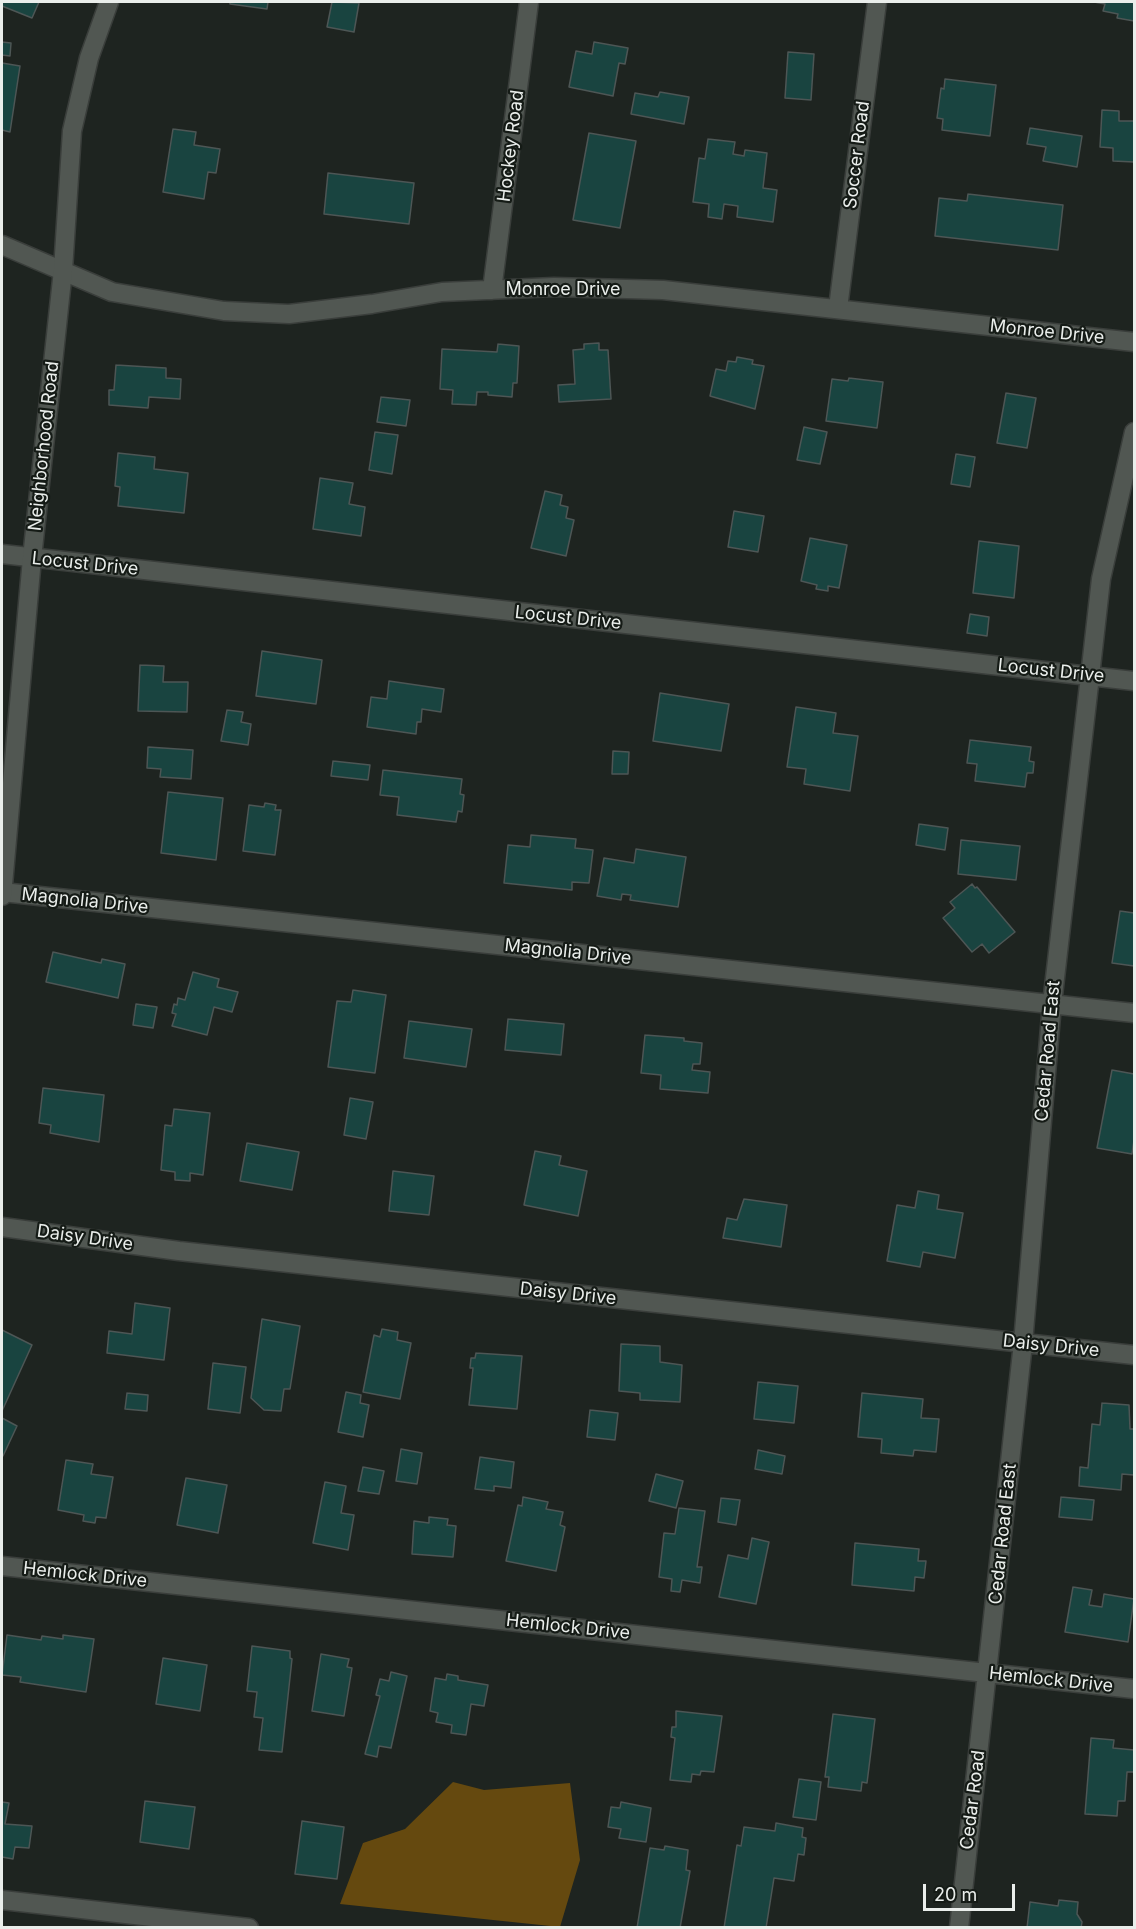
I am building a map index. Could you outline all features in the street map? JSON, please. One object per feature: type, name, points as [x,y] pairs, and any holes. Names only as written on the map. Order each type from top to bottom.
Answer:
[{"type":"street","name":"Neighborhood Road","points":[[2,893],[32,558],[63,270],[72,131],[89,58],[110,2]]},
{"type":"street","name":"Hockey Road","points":[[492,290],[529,2]]},
{"type":"street","name":"Soccer Road","points":[[838,308],[877,2]]},
{"type":"street","name":"Monroe Drive","points":[[2,245],[112,292],[224,311],[289,314],[372,304],[442,292],[554,287],[663,290],[1134,342]]},
{"type":"street","name":"Cedar Road East","points":[[988,1673],[1023,1343],[1052,1004],[1101,579],[1134,432]]},
{"type":"street","name":"Locust Drive","points":[[2,554],[1134,681]]},
{"type":"street","name":"Magnolia Drive","points":[[2,893],[1134,1013]]},
{"type":"street","name":"Daisy Drive","points":[[2,1227],[179,1251],[1134,1355]]},
{"type":"street","name":"Hemlock Drive","points":[[2,1566],[1134,1689]]},
{"type":"street","name":"Cedar Road","points":[[959,1928],[988,1673]]},
{"type":"street","points":[[2,1900],[249,1928]]},
{"type":"shaded area","points":[[453,1782],[484,1790],[570,1783],[580,1860],[560,1927],[340,1904],[363,1843],[405,1829]]},
{"type":"building","points":[[2,2],[39,2],[32,18],[2,6]]},
{"type":"building","points":[[230,2],[268,2],[267,9],[230,4]]},
{"type":"building","points":[[332,2],[359,3],[354,32],[327,27]]},
{"type":"building","points":[[1094,2],[1134,2],[1134,21],[1117,18],[1118,14],[1103,11],[1105,4]]},
{"type":"building","points":[[2,42],[11,43],[10,56],[2,55]]},
{"type":"building","points":[[594,42],[628,48],[625,64],[619,63],[613,96],[569,87],[576,51],[592,54]]},
{"type":"building","points":[[788,52],[814,54],[811,100],[785,98]]},
{"type":"building","points":[[2,63],[20,66],[10,132],[2,130]]},
{"type":"building","points":[[945,79],[996,85],[990,136],[942,130],[943,119],[937,118],[941,88],[944,89]]},
{"type":"building","points":[[660,92],[689,97],[684,124],[631,114],[635,93],[658,97]]},
{"type":"building","points":[[1102,110],[1119,111],[1119,121],[1134,121],[1134,162],[1113,161],[1113,148],[1100,147]]},
{"type":"building","points":[[1030,128],[1082,136],[1077,167],[1043,161],[1046,147],[1027,144]]},
{"type":"building","points":[[173,129],[196,132],[194,145],[220,149],[216,173],[208,172],[204,199],[163,192]]},
{"type":"building","points":[[589,133],[636,141],[620,228],[573,220]]},
{"type":"building","points":[[708,139],[735,142],[733,154],[744,156],[745,150],[767,153],[763,188],[777,190],[773,222],[737,217],[738,206],[724,204],[722,219],[708,217],[709,204],[693,202],[699,158],[705,159]]},
{"type":"building","points":[[328,173],[414,183],[409,224],[324,214]]},
{"type":"building","points":[[968,194],[1063,205],[1058,250],[935,236],[939,198],[967,201]]},
{"type":"building","points":[[599,343],[599,350],[608,350],[611,399],[559,402],[558,385],[575,384],[573,350],[584,349],[584,344]]},
{"type":"building","points":[[498,344],[519,346],[517,383],[513,383],[512,397],[477,392],[476,405],[452,404],[453,390],[440,389],[442,349],[497,352]]},
{"type":"building","points":[[737,357],[753,360],[752,364],[764,366],[755,409],[710,396],[716,369],[726,371],[728,361],[736,362]]},
{"type":"building","points":[[116,365],[166,368],[166,378],[181,379],[180,399],[149,397],[148,408],[109,405],[109,390],[114,390]]},
{"type":"building","points":[[849,378],[883,382],[877,428],[826,421],[832,379],[848,381]]},
{"type":"building","points":[[1006,393],[1036,398],[1027,448],[997,443]]},
{"type":"building","points":[[381,397],[410,400],[406,426],[377,422]]},
{"type":"building","points":[[804,427],[827,432],[820,464],[797,460]]},
{"type":"building","points":[[375,432],[398,435],[392,474],[369,470]]},
{"type":"building","points":[[118,453],[155,457],[154,469],[188,473],[184,513],[118,506],[120,487],[115,486]]},
{"type":"building","points":[[956,454],[975,457],[970,487],[951,484]]},
{"type":"building","points":[[320,478],[353,483],[349,504],[365,507],[361,536],[313,529]]},
{"type":"building","points":[[545,491],[562,495],[560,505],[568,507],[566,518],[574,520],[566,556],[531,548]]},
{"type":"building","points":[[734,511],[764,516],[758,552],[728,547]]},
{"type":"building","points":[[810,538],[847,545],[839,588],[828,586],[828,591],[816,589],[817,585],[801,581]]},
{"type":"building","points":[[979,541],[1019,546],[1014,598],[973,593]]},
{"type":"building","points":[[970,614],[989,617],[987,636],[967,633]]},
{"type":"building","points":[[262,651],[322,660],[316,704],[256,696]]},
{"type":"building","points":[[140,665],[164,666],[163,682],[188,682],[187,712],[138,711]]},
{"type":"building","points":[[389,681],[444,689],[441,712],[422,709],[421,722],[417,722],[416,734],[367,727],[371,697],[387,699]]},
{"type":"building","points":[[660,693],[729,704],[721,751],[653,741]]},
{"type":"building","points":[[796,707],[836,713],[833,733],[858,736],[850,791],[804,784],[806,769],[787,767]]},
{"type":"building","points":[[227,710],[243,712],[241,722],[251,724],[248,745],[221,741]]},
{"type":"building","points":[[970,740],[1031,747],[1029,761],[1034,762],[1033,773],[1027,773],[1025,787],[975,781],[977,764],[967,763]]},
{"type":"building","points":[[148,747],[193,750],[191,779],[160,777],[161,769],[147,768]]},
{"type":"building","points":[[613,751],[629,752],[628,774],[612,774]]},
{"type":"building","points":[[333,761],[370,765],[368,780],[331,776]]},
{"type":"building","points":[[383,770],[462,779],[460,794],[464,795],[462,812],[458,811],[456,822],[397,815],[399,797],[380,795]]},
{"type":"building","points":[[168,792],[223,798],[216,860],[161,853]]},
{"type":"building","points":[[265,803],[276,805],[275,810],[281,810],[275,855],[243,851],[249,805],[264,807]]},
{"type":"building","points":[[919,824],[948,828],[945,850],[916,845]]},
{"type":"building","points":[[531,835],[576,839],[575,848],[593,850],[589,883],[572,882],[572,890],[504,883],[508,845],[530,847]]},
{"type":"building","points":[[961,840],[1020,846],[1016,880],[958,874]]},
{"type":"building","points":[[636,849],[686,857],[678,907],[630,900],[631,895],[622,894],[621,900],[597,896],[604,858],[634,863]]},
{"type":"building","points":[[972,884],[1015,932],[989,953],[982,944],[972,952],[943,918],[955,908],[950,902]]},
{"type":"building","points":[[1120,911],[1134,913],[1134,966],[1112,963]]},
{"type":"building","points":[[53,952],[101,963],[102,959],[125,964],[118,998],[46,982]]},
{"type":"building","points":[[193,972],[219,979],[217,987],[238,992],[232,1012],[214,1007],[207,1035],[172,1026],[176,1014],[172,1013],[174,1004],[177,1005],[178,998],[185,1000]]},
{"type":"building","points":[[353,990],[386,995],[375,1073],[328,1067],[337,1001],[351,1002]]},
{"type":"building","points":[[136,1004],[157,1007],[153,1028],[133,1025]]},
{"type":"building","points":[[508,1019],[564,1024],[561,1055],[505,1050]]},
{"type":"building","points":[[409,1021],[472,1029],[466,1067],[404,1058]]},
{"type":"building","points":[[645,1035],[684,1038],[684,1041],[702,1043],[700,1064],[693,1064],[692,1070],[710,1072],[708,1093],[660,1089],[661,1075],[641,1073]]},
{"type":"building","points":[[1112,1070],[1134,1074],[1132,1154],[1097,1148]]},
{"type":"building","points":[[43,1088],[104,1095],[99,1142],[50,1133],[51,1125],[39,1123]]},
{"type":"building","points":[[350,1098],[373,1102],[366,1139],[344,1135]]},
{"type":"building","points":[[174,1109],[210,1113],[203,1175],[190,1173],[190,1181],[175,1180],[175,1172],[161,1170],[165,1125],[172,1126]]},
{"type":"building","points":[[247,1143],[299,1152],[292,1190],[240,1181]]},
{"type":"building","points":[[535,1151],[561,1156],[559,1165],[587,1171],[578,1216],[524,1205]]},
{"type":"building","points":[[393,1171],[434,1176],[429,1215],[389,1211]]},
{"type":"building","points":[[918,1191],[939,1195],[937,1209],[963,1213],[955,1258],[923,1252],[920,1267],[887,1261],[897,1205],[915,1208]]},
{"type":"building","points":[[744,1199],[787,1205],[781,1247],[723,1238],[727,1218],[737,1220]]},
{"type":"building","points":[[135,1303],[170,1308],[164,1360],[107,1353],[109,1331],[132,1334]]},
{"type":"building","points":[[262,1319],[300,1326],[290,1389],[284,1389],[281,1411],[264,1410],[251,1398]]},
{"type":"building","points":[[382,1329],[398,1332],[397,1340],[411,1343],[400,1399],[363,1392],[374,1335],[380,1337]]},
{"type":"building","points":[[2,1330],[32,1345],[2,1411]]},
{"type":"building","points":[[621,1344],[660,1346],[660,1362],[682,1365],[680,1402],[640,1400],[640,1393],[619,1391]]},
{"type":"building","points":[[476,1353],[522,1356],[517,1409],[469,1405],[473,1368],[470,1368],[471,1358],[475,1358]]},
{"type":"building","points":[[213,1363],[246,1367],[240,1413],[208,1409]]},
{"type":"building","points":[[758,1382],[798,1386],[794,1423],[754,1419]]},
{"type":"building","points":[[346,1392],[361,1395],[360,1403],[369,1405],[363,1437],[338,1432]]},
{"type":"building","points":[[127,1393],[148,1395],[147,1411],[125,1409]]},
{"type":"building","points":[[862,1393],[923,1399],[921,1418],[939,1419],[936,1452],[914,1450],[913,1456],[881,1453],[882,1439],[858,1437]]},
{"type":"building","points":[[1102,1403],[1129,1405],[1130,1429],[1134,1429],[1134,1475],[1122,1474],[1121,1490],[1079,1486],[1080,1467],[1088,1468],[1092,1424],[1100,1425]]},
{"type":"building","points":[[590,1410],[618,1413],[615,1440],[587,1437]]},
{"type":"building","points":[[2,1418],[17,1426],[3,1456],[2,1455]]},
{"type":"building","points":[[401,1449],[422,1453],[417,1484],[396,1481]]},
{"type":"building","points":[[758,1450],[785,1456],[782,1474],[755,1469]]},
{"type":"building","points":[[480,1457],[514,1462],[511,1488],[494,1486],[494,1491],[475,1489]]},
{"type":"building","points":[[66,1460],[93,1464],[91,1474],[113,1477],[106,1518],[96,1517],[95,1523],[83,1521],[84,1515],[58,1510]]},
{"type":"building","points":[[363,1467],[384,1471],[379,1494],[358,1491]]},
{"type":"building","points":[[656,1474],[683,1481],[676,1508],[649,1501]]},
{"type":"building","points":[[186,1478],[227,1485],[218,1533],[177,1525]]},
{"type":"building","points":[[325,1482],[346,1486],[341,1513],[354,1515],[348,1550],[313,1543]]},
{"type":"building","points":[[523,1497],[548,1502],[546,1509],[563,1512],[560,1525],[565,1527],[556,1571],[506,1561],[518,1505],[522,1506]]},
{"type":"building","points":[[1061,1497],[1094,1500],[1092,1520],[1059,1517]]},
{"type":"building","points":[[721,1498],[740,1500],[736,1525],[718,1522]]},
{"type":"building","points":[[679,1508],[705,1511],[697,1567],[702,1567],[700,1583],[682,1580],[680,1592],[671,1591],[672,1579],[659,1577],[664,1533],[675,1534]]},
{"type":"building","points":[[429,1517],[448,1519],[447,1525],[456,1526],[453,1557],[412,1554],[414,1521],[429,1523]]},
{"type":"building","points":[[752,1538],[769,1542],[756,1604],[719,1597],[728,1555],[748,1559]]},
{"type":"building","points":[[855,1543],[919,1549],[918,1561],[926,1561],[924,1578],[915,1577],[914,1591],[852,1585]]},
{"type":"building","points":[[1073,1587],[1092,1590],[1089,1605],[1102,1607],[1104,1594],[1134,1599],[1128,1642],[1065,1632]]},
{"type":"building","points":[[7,1635],[41,1640],[42,1636],[63,1639],[63,1635],[94,1639],[86,1692],[20,1682],[21,1677],[2,1675]]},
{"type":"building","points":[[252,1646],[290,1651],[292,1659],[282,1752],[259,1750],[263,1718],[254,1717],[257,1692],[247,1691]]},
{"type":"building","points":[[321,1654],[349,1659],[347,1667],[352,1668],[344,1716],[312,1711]]},
{"type":"building","points":[[163,1658],[207,1665],[200,1711],[156,1704]]},
{"type":"building","points":[[391,1672],[407,1676],[391,1748],[379,1746],[377,1757],[365,1754],[380,1696],[376,1695],[380,1679],[389,1681]]},
{"type":"building","points":[[447,1674],[458,1676],[458,1680],[488,1685],[484,1706],[471,1704],[466,1735],[451,1733],[452,1725],[436,1722],[438,1713],[430,1711],[435,1678],[446,1680]]},
{"type":"building","points":[[676,1711],[722,1716],[714,1772],[701,1771],[700,1775],[692,1774],[691,1782],[670,1780],[675,1738],[671,1737],[672,1727],[676,1727]]},
{"type":"building","points":[[833,1714],[875,1719],[867,1783],[862,1782],[861,1791],[828,1787],[829,1777],[825,1777]]},
{"type":"building","points":[[1091,1738],[1114,1740],[1113,1748],[1134,1750],[1134,1772],[1127,1772],[1125,1801],[1118,1801],[1117,1816],[1085,1814]]},
{"type":"building","points":[[799,1779],[821,1782],[816,1820],[793,1817]]},
{"type":"building","points":[[145,1801],[195,1807],[189,1849],[140,1842]]},
{"type":"building","points":[[2,1802],[9,1803],[5,1824],[32,1826],[29,1848],[15,1847],[13,1859],[2,1857]]},
{"type":"building","points":[[621,1802],[651,1808],[646,1842],[619,1838],[621,1829],[608,1827],[611,1807],[620,1808]]},
{"type":"building","points":[[302,1821],[344,1827],[337,1879],[295,1874]]},
{"type":"building","points":[[776,1823],[803,1828],[802,1837],[806,1838],[804,1855],[798,1854],[794,1881],[774,1878],[766,1928],[724,1928],[737,1845],[741,1846],[744,1827],[775,1831]]},
{"type":"building","points":[[665,1846],[688,1850],[686,1870],[690,1871],[680,1928],[637,1928],[650,1848],[664,1850]]},
{"type":"building","points":[[1059,1900],[1078,1902],[1077,1914],[1082,1922],[1081,1928],[1027,1928],[1030,1902],[1058,1906]]}]
